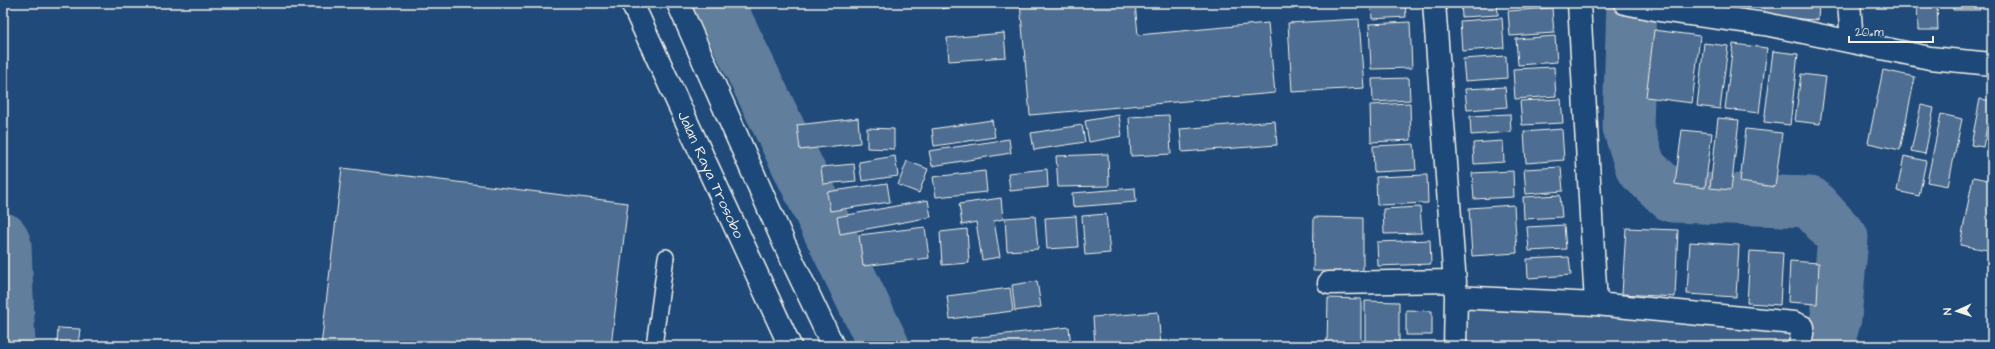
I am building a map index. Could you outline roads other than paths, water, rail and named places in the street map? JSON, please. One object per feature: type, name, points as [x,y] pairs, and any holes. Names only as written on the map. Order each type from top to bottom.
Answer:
[{"type":"main road","name":"Jalan Raya Trosobo","points":[[632,3],[790,346]]},
{"type":"main road","points":[[678,3],[784,243],[833,346]]},
{"type":"main road","points":[[1434,3],[1455,289],[1455,346]]},
{"type":"main road","points":[[1579,3],[1596,304]]},
{"type":"main road","points":[[1625,3],[1660,10],[1765,24],[1930,58],[1992,64]]},
{"type":"main road","points":[[1849,3],[1852,41]]},
{"type":"main road","points":[[1329,283],[1455,289],[1800,324],[1803,327],[1800,346]]},
{"type":"lane","points":[[654,346],[666,257]]},
{"type":"waterway","points":[[719,3],[884,346]]},
{"type":"waterway","points":[[1632,3],[1628,127],[1641,168],[1672,197],[1810,202],[1843,238],[1836,318],[1828,346]]},
{"type":"waterway","points":[[3,238],[6,245],[10,346]]}]
